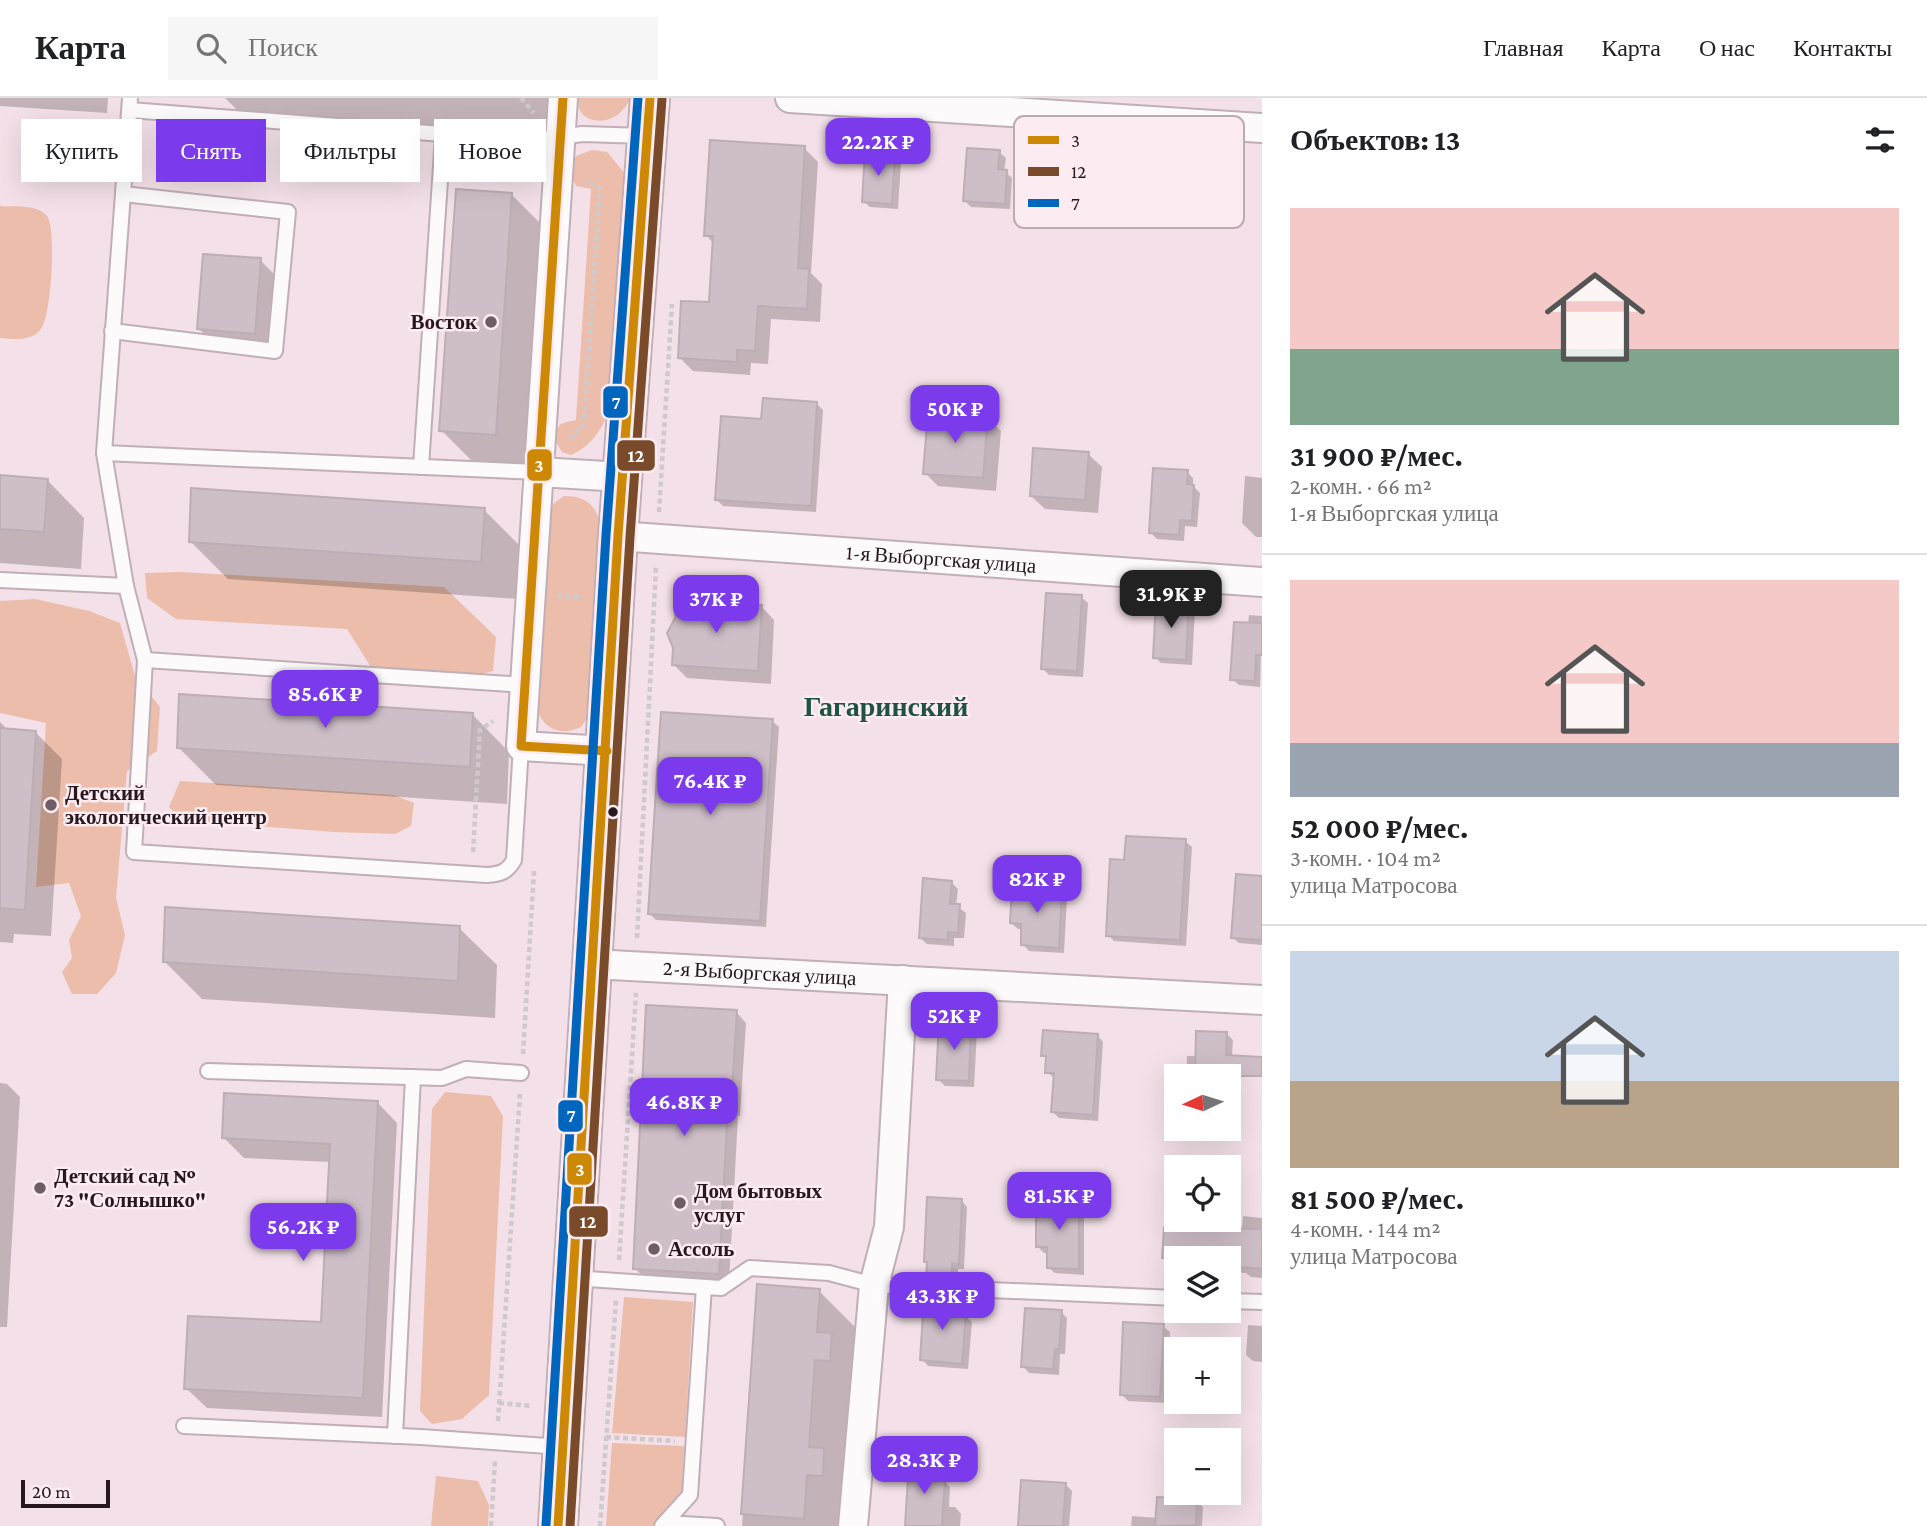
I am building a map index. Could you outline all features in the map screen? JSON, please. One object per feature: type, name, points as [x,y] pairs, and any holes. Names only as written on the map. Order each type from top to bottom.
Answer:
[{"type":"main road","points":[[558,1526],[618,536],[650,98]]},
{"type":"street","points":[[563,98],[571,136],[550,473],[525,685],[521,746],[607,751]]},
{"type":"street","points":[[790,98],[1073,116]]},
{"type":"street","points":[[1244,127],[1262,128]]},
{"type":"street","points":[[550,473],[622,477]]},
{"type":"street","name":"1-я Выборгская улица","points":[[618,536],[1262,582]]},
{"type":"street","name":"2-я Выборгская улица","points":[[592,964],[1262,1000]]},
{"type":"street","points":[[853,1526],[874,1285],[889,1227],[903,980]]},
{"type":"lane","points":[[434,134],[130,104],[104,453],[126,586],[145,660],[134,852],[501,874],[508,870],[514,860],[521,746]]},
{"type":"lane","points":[[546,139],[571,136],[647,136]]},
{"type":"lane","points":[[421,467],[440,182]]},
{"type":"lane","points":[[111,331],[275,351],[288,212],[123,194]]},
{"type":"lane","points":[[104,453],[550,473]]},
{"type":"lane","points":[[0,580],[126,586]]},
{"type":"lane","points":[[145,660],[525,685]]},
{"type":"lane","points":[[208,1071],[442,1078],[466,1069],[522,1073]]},
{"type":"lane","points":[[395,1436],[413,1077]]},
{"type":"lane","points":[[573,1278],[721,1288],[750,1268],[829,1273],[874,1285],[1164,1297]]},
{"type":"lane","points":[[663,1524],[690,1495],[704,1287]]},
{"type":"lane","points":[[1241,1301],[1262,1302]]},
{"type":"lane","points":[[184,1426],[496,1441],[562,1447]]},
{"type":"lane","points":[[663,1524],[716,1526]]},
{"type":"path","points":[[550,473],[562,447],[584,424],[600,188],[579,177],[571,136]]},
{"type":"path","points":[[600,1526],[637,966],[657,539],[673,291]]},
{"type":"path","points":[[491,1526],[534,869]]},
{"type":"path","points":[[606,1437],[693,1442]]},
{"type":"shaded area","points":[[578,98],[632,98],[616,116],[596,120],[581,112]]},
{"type":"shaded area","points":[[592,150],[607,152],[626,175],[609,412],[594,438],[571,455],[562,452],[555,440],[560,425],[576,420],[591,189],[576,186],[572,171],[576,156]]},
{"type":"shaded area","points":[[0,206],[25,207],[43,212],[50,224],[52,254],[48,308],[41,329],[27,338],[0,338]]},
{"type":"shaded area","points":[[564,496],[580,498],[590,504],[603,530],[590,714],[581,727],[559,731],[547,725],[536,706],[549,511],[554,503]]},
{"type":"shaded area","points":[[180,572],[444,587],[496,637],[493,671],[461,680],[376,675],[347,629],[176,619],[147,598],[145,573]]},
{"type":"shaded area","points":[[35,599],[89,611],[120,623],[135,676],[160,707],[157,751],[127,771],[116,898],[125,935],[116,973],[97,994],[72,994],[62,972],[72,958],[69,940],[81,916],[69,883],[36,887],[46,723],[0,713],[0,601]]},
{"type":"shaded area","points":[[180,781],[394,795],[414,803],[411,826],[395,834],[182,820],[169,807]]},
{"type":"shaded area","points":[[445,1092],[491,1096],[503,1116],[489,1395],[462,1419],[432,1424],[420,1411],[432,1109]]},
{"type":"shaded area","points":[[624,1297],[693,1302],[685,1437],[612,1433]]},
{"type":"shaded area","points":[[612,1443],[684,1446],[682,1492],[652,1526],[606,1526]]},
{"type":"shaded area","points":[[436,1476],[478,1481],[489,1505],[488,1526],[431,1526]]},
{"type":"building","points":[[710,140],[805,146],[798,268],[809,269],[807,309],[758,306],[755,351],[737,350],[737,362],[678,358],[681,301],[709,302],[713,236],[704,236]]},
{"type":"building","points":[[967,148],[1000,150],[998,169],[1007,170],[1005,204],[963,201]]},
{"type":"building","points":[[865,152],[895,154],[892,204],[862,202]]},
{"type":"building","points":[[456,189],[512,193],[496,435],[439,431]]},
{"type":"building","points":[[203,254],[261,258],[255,334],[197,329]]},
{"type":"building","points":[[763,398],[817,402],[811,506],[715,500],[721,416],[761,419]]},
{"type":"building","points":[[928,411],[988,416],[983,478],[923,474]]},
{"type":"building","points":[[1033,448],[1089,452],[1085,500],[1030,496]]},
{"type":"building","points":[[1153,468],[1188,470],[1187,484],[1194,485],[1192,521],[1180,520],[1179,535],[1149,533]]},
{"type":"building","points":[[0,475],[48,479],[44,532],[0,529]]},
{"type":"building","points":[[191,488],[485,508],[481,562],[189,542]]},
{"type":"building","points":[[1046,593],[1082,595],[1077,671],[1041,669]]},
{"type":"building","points":[[1156,600],[1189,602],[1186,660],[1153,658]]},
{"type":"building","points":[[676,601],[762,605],[758,671],[672,665],[673,648],[667,633],[675,618]]},
{"type":"building","points":[[1234,622],[1262,623],[1262,655],[1256,655],[1255,681],[1230,680]]},
{"type":"building","points":[[179,694],[473,713],[470,767],[177,748]]},
{"type":"building","points":[[661,712],[773,719],[760,921],[648,914]]},
{"type":"building","points":[[0,728],[36,731],[25,910],[0,908]]},
{"type":"building","points":[[1126,836],[1186,839],[1180,940],[1106,936],[1110,859],[1124,860]]},
{"type":"building","points":[[1236,874],[1262,876],[1262,940],[1231,938]]},
{"type":"building","points":[[923,878],[952,881],[950,904],[960,904],[958,933],[948,932],[948,940],[919,938]]},
{"type":"building","points":[[1012,886],[1062,889],[1059,948],[1021,945],[1021,924],[1010,923]]},
{"type":"building","points":[[165,907],[460,926],[458,981],[163,962]]},
{"type":"building","points":[[646,1005],[737,1010],[731,1106],[728,1106],[719,1274],[633,1269]]},
{"type":"building","points":[[939,1022],[971,1023],[969,1081],[936,1080]]},
{"type":"building","points":[[1043,1030],[1098,1034],[1093,1115],[1051,1112],[1054,1073],[1045,1073],[1046,1056],[1041,1056]]},
{"type":"building","points":[[1196,1031],[1227,1032],[1226,1055],[1262,1057],[1262,1076],[1241,1076],[1241,1064],[1195,1064]]},
{"type":"building","points":[[224,1093],[378,1101],[363,1398],[184,1389],[188,1316],[321,1322],[330,1144],[222,1138]]},
{"type":"building","points":[[927,1197],[962,1199],[959,1264],[952,1263],[952,1279],[926,1278],[927,1262],[924,1262]]},
{"type":"building","points":[[1036,1200],[1079,1200],[1079,1269],[1047,1268],[1047,1247],[1036,1247]]},
{"type":"building","points":[[1164,1227],[1164,1232],[1241,1232],[1241,1229],[1262,1229],[1262,1269],[1241,1267],[1241,1246],[1164,1246],[1162,1258]]},
{"type":"building","points":[[757,1284],[820,1289],[817,1332],[832,1333],[830,1361],[815,1360],[809,1447],[824,1448],[823,1476],[807,1475],[804,1519],[741,1514]]},
{"type":"building","points":[[924,1297],[952,1298],[951,1313],[966,1314],[962,1364],[920,1360]]},
{"type":"building","points":[[1025,1308],[1062,1310],[1059,1349],[1055,1349],[1053,1369],[1021,1367]]},
{"type":"building","points":[[1123,1322],[1164,1324],[1160,1397],[1120,1395]]},
{"type":"building","points":[[909,1461],[932,1462],[932,1478],[945,1479],[942,1526],[905,1526]]},
{"type":"building","points":[[1021,1480],[1066,1483],[1063,1526],[1018,1526]]},
{"type":"building","points":[[1157,1497],[1164,1497],[1164,1505],[1197,1505],[1196,1525],[1155,1526]]},
{"type":"transit line","name":"3","points":[[563,98],[521,746],[607,751]]},
{"type":"transit line","name":"7","points":[[546,1525],[606,535],[638,98]]},
{"type":"transit line","name":"3","points":[[558,1526],[618,536],[650,98]]},
{"type":"transit line","name":"12","points":[[570,1526],[630,537],[662,99]]},
{"type":"place","name":"Восток","points":[[491,322]]},
{"type":"place","name":"Детский экологический центр","points":[[51,805]]},
{"type":"place","name":"Детский сад № 73 \"Солнышко\"","points":[[40,1188]]},
{"type":"place","name":"Дом бытовых услуг","points":[[680,1203]]},
{"type":"place","name":"Ассоль","points":[[654,1249]]},
{"type":"district","name":"Гагаринский","points":[[886,706]]}]
